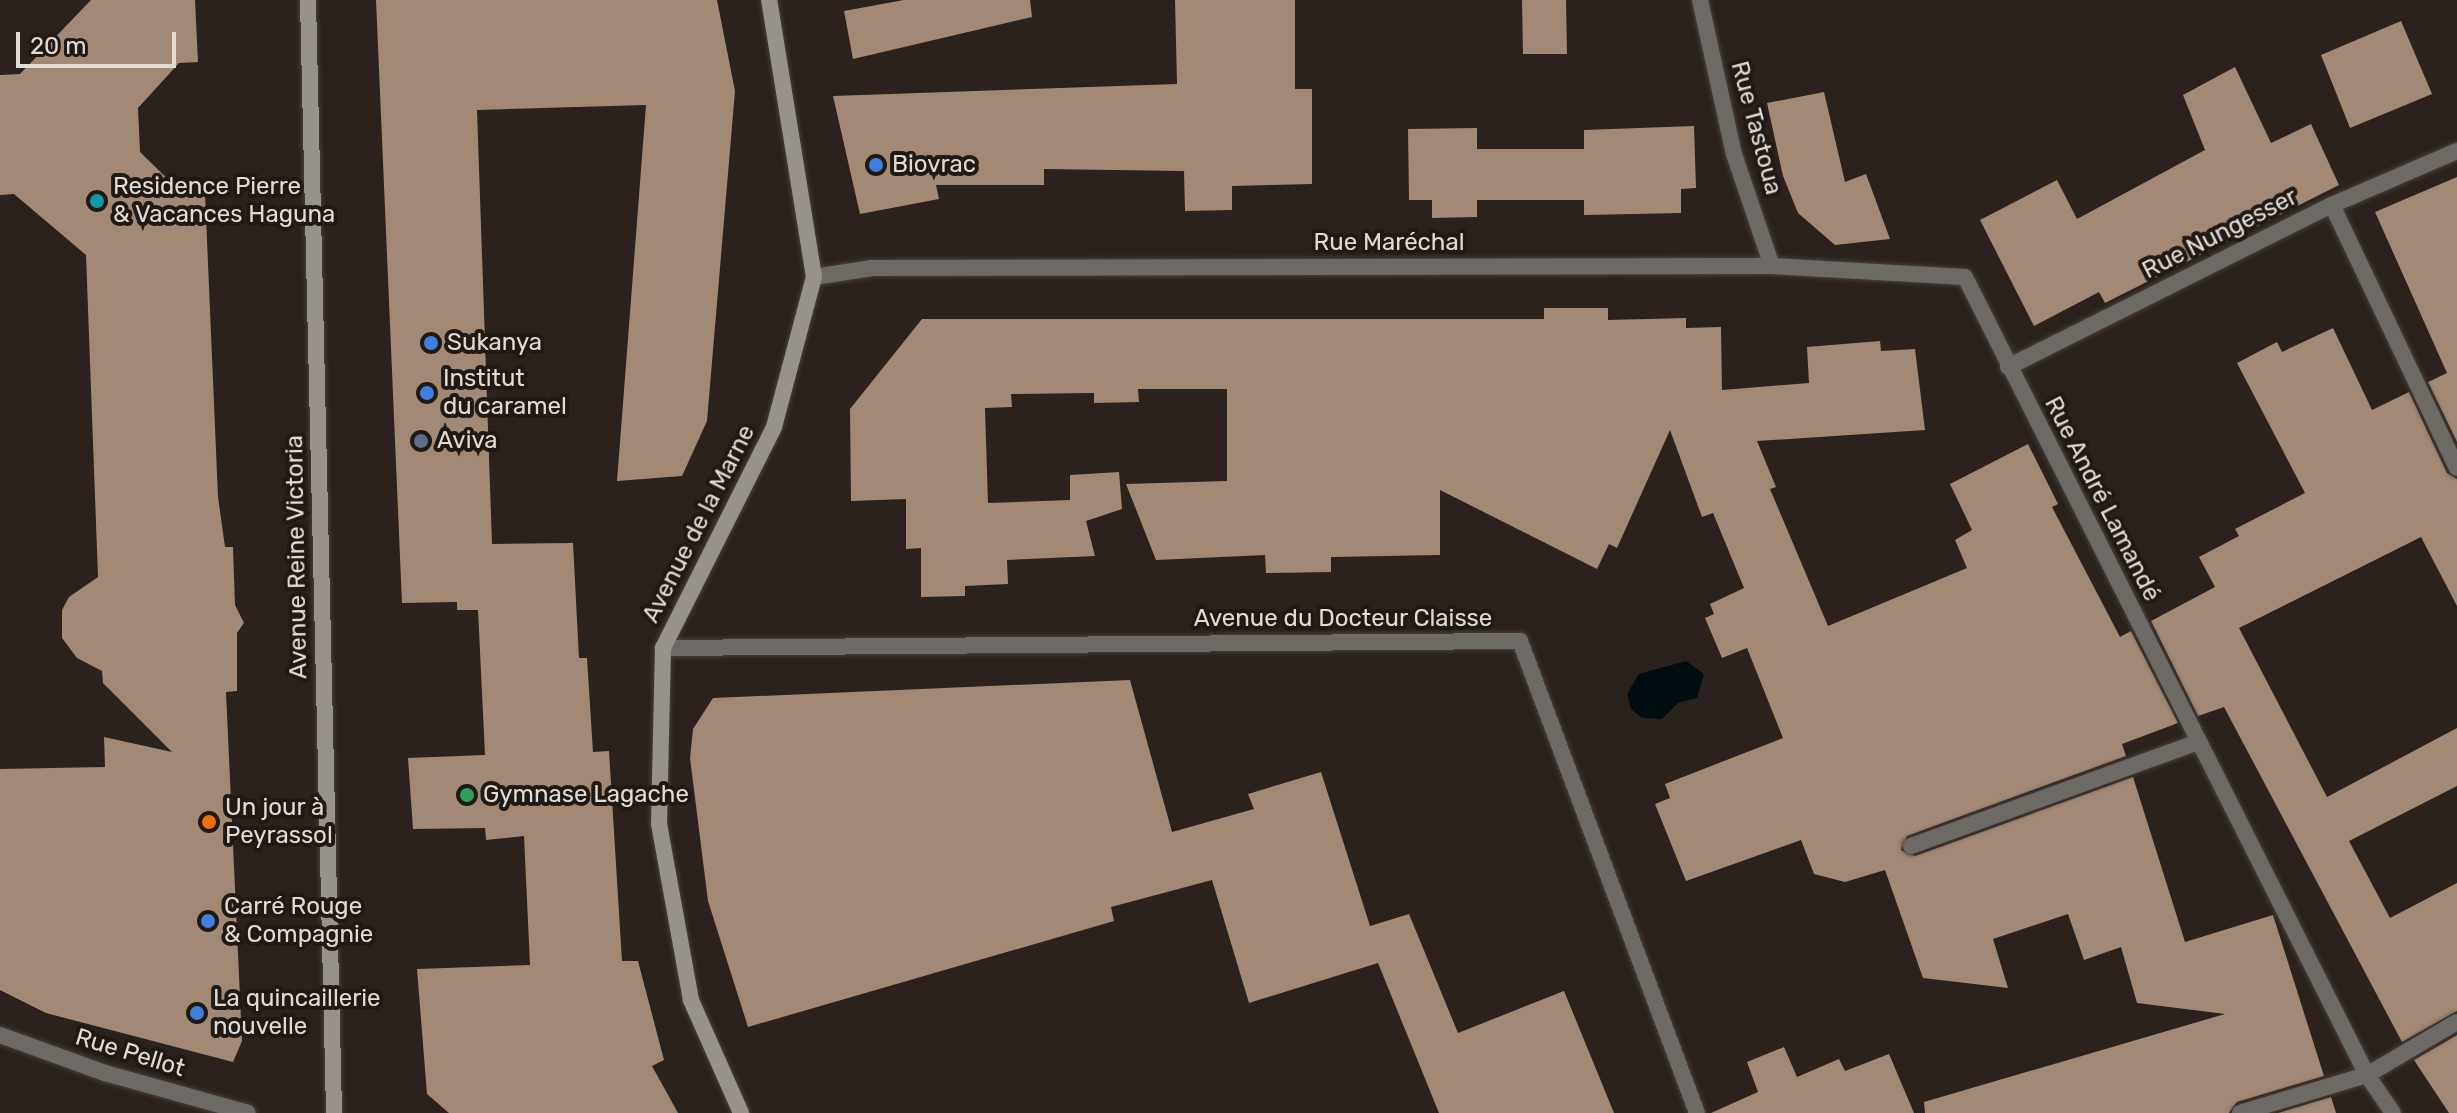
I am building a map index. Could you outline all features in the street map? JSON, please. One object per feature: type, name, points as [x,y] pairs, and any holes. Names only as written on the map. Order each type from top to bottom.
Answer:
[{"type":"main road","name":"Avenue Reine Victoria","points":[[308,0],[334,1113]]},
{"type":"main road","name":"Avenue de la Marne","points":[[741,1113],[691,1000],[659,824],[663,648],[774,427],[814,277],[769,0]]},
{"type":"street","name":"Rue Tastoua","points":[[1700,0],[1734,154],[1772,266]]},
{"type":"street","name":"Rue Nungesser","points":[[2008,367],[2332,205],[2457,151]]},
{"type":"street","points":[[2332,205],[2457,468]]},
{"type":"street","name":"Rue Maréchal","points":[[814,277],[872,268],[1772,266],[1965,277]]},
{"type":"street","name":"Rue André Lamandé","points":[[1965,277],[2367,1075],[2393,1113]]},
{"type":"street","name":"Avenue du Docteur Claisse","points":[[663,648],[1520,641],[1697,1113]]},
{"type":"street","points":[[1911,846],[2198,742]]},
{"type":"street","points":[[2240,1113],[2367,1075],[2457,1022]]},
{"type":"street","name":"Rue Pellot","points":[[0,1035],[105,1073],[248,1113]]},
{"type":"shaded area","points":[[1686,661],[1704,674],[1697,698],[1678,703],[1662,719],[1642,718],[1631,709],[1627,694],[1639,674]]},
{"type":"building","points":[[91,0],[195,0],[198,62],[179,63],[138,108],[140,152],[183,194],[205,193],[218,497],[225,547],[233,547],[235,605],[244,623],[237,633],[237,691],[226,692],[242,1041],[233,1062],[46,1013],[0,990],[0,769],[105,767],[104,737],[172,752],[103,683],[102,671],[77,658],[62,638],[62,610],[69,597],[98,577],[86,255],[14,194],[0,195],[0,75],[20,74]]},
{"type":"building","points":[[376,0],[717,0],[735,91],[707,421],[682,476],[617,481],[646,105],[477,110],[492,544],[573,543],[579,658],[587,658],[593,752],[609,751],[622,961],[638,961],[664,1060],[652,1066],[678,1113],[449,1113],[427,1094],[417,969],[530,965],[524,836],[486,840],[485,828],[413,829],[408,758],[485,755],[478,610],[457,610],[457,602],[402,603]]},
{"type":"building","points":[[904,0],[1030,0],[1032,17],[853,59],[844,11]]},
{"type":"building","points":[[1175,0],[1295,0],[1295,89],[1312,89],[1312,184],[1232,186],[1232,210],[1185,211],[1184,171],[1044,169],[1044,185],[936,185],[939,199],[860,214],[833,96],[1177,84]]},
{"type":"building","points":[[1522,0],[1566,0],[1567,54],[1523,54]]},
{"type":"building","points":[[2401,21],[2432,94],[2350,128],[2321,55]]},
{"type":"building","points":[[2235,67],[2271,143],[2311,124],[2339,185],[2105,303],[2099,292],[2034,326],[1980,220],[2057,180],[2077,219],[2205,150],[2183,95]]},
{"type":"building","points":[[1824,92],[1845,182],[1866,174],[1890,239],[1835,245],[1798,213],[1783,176],[1767,103]]},
{"type":"building","points":[[1694,126],[1696,188],[1681,189],[1681,213],[1584,215],[1584,200],[1477,200],[1477,217],[1432,218],[1432,200],[1409,200],[1408,129],[1477,128],[1477,149],[1584,149],[1584,130]]},
{"type":"building","points":[[2457,177],[2457,442],[2428,382],[2447,373],[2375,212]]},
{"type":"building","points":[[1544,308],[1608,308],[1608,320],[1686,318],[1686,328],[1721,327],[1722,390],[1809,383],[1807,347],[1880,341],[1881,351],[1915,349],[1925,430],[1757,441],[1776,487],[1770,489],[1828,626],[1967,568],[1955,540],[1972,530],[1950,484],[2028,444],[2058,504],[2052,507],[2120,637],[2131,631],[2178,723],[2122,744],[2126,756],[1907,836],[1901,850],[1915,856],[2133,777],[2185,942],[2273,915],[2324,1076],[2237,1102],[2229,1113],[1925,1113],[1924,1102],[2225,1014],[2137,1003],[2121,947],[2084,960],[2068,914],[1993,939],[2008,988],[1923,978],[1885,870],[1845,882],[1814,874],[1801,840],[1686,881],[1655,804],[1670,798],[1665,784],[1783,738],[1747,648],[1722,658],[1705,618],[1714,614],[1710,604],[1744,588],[1713,513],[1702,517],[1670,430],[1617,548],[1609,544],[1597,569],[1440,490],[1440,555],[1331,557],[1331,572],[1266,573],[1265,555],[1156,560],[1126,484],[1227,481],[1227,389],[1138,389],[1139,402],[1094,403],[1094,393],[1011,394],[1012,407],[985,408],[988,503],[1070,500],[1070,475],[1119,472],[1122,509],[1086,521],[1095,556],[1007,560],[1008,584],[965,586],[965,596],[921,597],[921,548],[906,549],[906,499],[851,501],[850,409],[922,319],[1544,319]]},
{"type":"building","points":[[2333,328],[2372,410],[2409,392],[2447,473],[2457,479],[2457,606],[2421,537],[2239,628],[2327,797],[2457,728],[2457,786],[2349,841],[2390,918],[2457,883],[2457,1011],[2402,1042],[2224,707],[2198,716],[2151,621],[2215,587],[2199,557],[2239,536],[2235,529],[2305,493],[2237,363],[2277,342],[2282,352]]},
{"type":"building","points":[[1130,680],[1172,832],[1254,809],[1248,794],[1321,772],[1370,926],[1409,914],[1458,1033],[1564,991],[1614,1113],[1439,1113],[1378,963],[1249,1003],[1212,880],[1111,907],[1114,921],[748,1027],[708,901],[690,758],[693,729],[713,698]]},
{"type":"building","points":[[2457,1035],[2457,1113],[2449,1113],[2414,1060]]},
{"type":"building","points":[[1784,1047],[1797,1077],[1839,1059],[1845,1071],[1889,1054],[1914,1113],[1711,1113],[1758,1092],[1747,1062]]},
{"type":"building","points":[[2331,1097],[2336,1113],[2278,1113]]},
{"type":"place","name":"Biovrac","points":[[876,165]]},
{"type":"place","name":"Residence Pierre & Vacances Haguna","points":[[97,201]]},
{"type":"place","name":"Sukanya","points":[[431,343]]},
{"type":"place","name":"Institut du caramel","points":[[427,393]]},
{"type":"place","name":"Aviva","points":[[421,441]]},
{"type":"place","name":"Gymnase Lagache","points":[[467,795]]},
{"type":"place","name":"Un jour à Peyrassol","points":[[209,822]]},
{"type":"place","name":"Carré Rouge & Compagnie","points":[[208,921]]},
{"type":"place","name":"La quincaillerie nouvelle","points":[[197,1013]]}]
